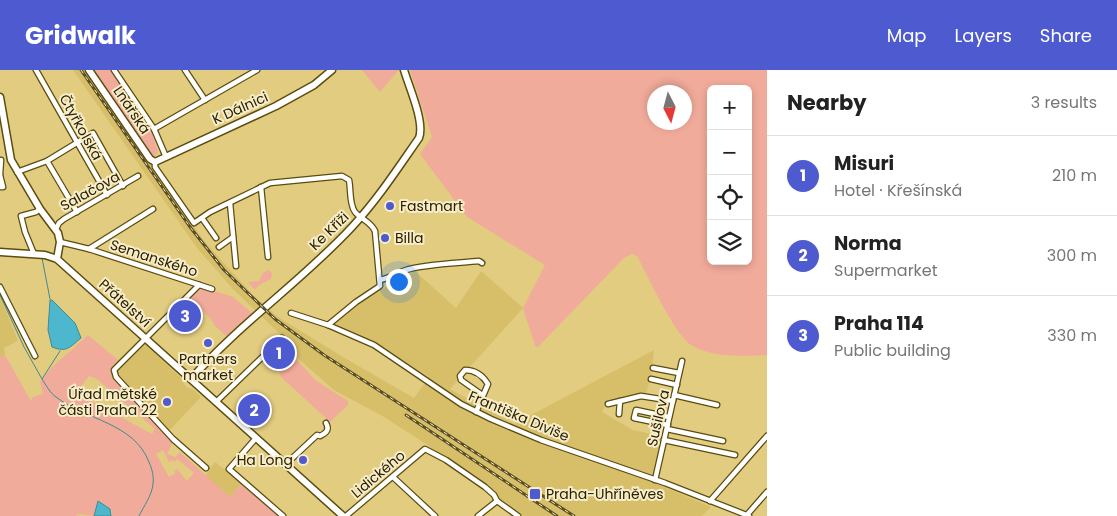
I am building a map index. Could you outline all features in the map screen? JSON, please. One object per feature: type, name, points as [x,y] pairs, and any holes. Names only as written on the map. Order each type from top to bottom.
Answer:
[{"type":"street","name":"Čtyřkolská","points":[[36,70],[107,195]]},
{"type":"street","name":"Lnářská","points":[[89,70],[150,159],[155,162]]},
{"type":"street","name":"Lnářská","points":[[114,70],[154,129],[166,157]]},
{"type":"street","points":[[185,70],[204,100]]},
{"type":"street","points":[[154,129],[257,70]]},
{"type":"street","name":"K Dálnici","points":[[155,162],[282,103],[314,85],[332,70]]},
{"type":"street","name":"Ke Kříži","points":[[191,379],[253,318],[335,244],[361,217],[393,176],[419,138],[421,132],[404,70]]},
{"type":"street","points":[[0,97],[11,160],[40,209],[56,229],[60,242],[57,259]]},
{"type":"street","points":[[17,172],[47,161],[94,133],[123,186]]},
{"type":"street","points":[[0,188],[3,187],[0,175],[1,159],[11,160]]},
{"type":"street","points":[[47,161],[77,212]]},
{"type":"street","points":[[155,162],[155,167],[194,223],[210,212],[270,183],[342,176],[350,180],[353,208],[371,224],[375,231],[380,280],[379,288],[356,302],[328,325]]},
{"type":"street","name":"Salačova","points":[[56,229],[61,221],[138,176]]},
{"type":"street","points":[[261,188],[268,257]]},
{"type":"street","points":[[230,202],[236,266]]},
{"type":"street","points":[[34,254],[21,216],[40,209]]},
{"type":"street","points":[[89,249],[153,209]]},
{"type":"street","points":[[202,218],[216,238]]},
{"type":"street","points":[[219,247],[233,237]]},
{"type":"street","name":"Semanského","points":[[60,242],[89,249],[212,289]]},
{"type":"street","name":"Přátelství","points":[[0,252],[34,254],[57,259],[345,516]]},
{"type":"street","points":[[380,280],[405,270],[479,261],[482,263]]},
{"type":"street","points":[[199,284],[114,370],[116,377],[173,439],[206,468]]},
{"type":"street","points":[[0,288],[35,356]]},
{"type":"street","name":"Františka Diviše","points":[[291,313],[328,325],[363,340],[387,353],[461,404],[476,412],[541,440],[655,480],[747,516]]},
{"type":"street","points":[[216,402],[282,338]]},
{"type":"street","name":"Sušilova","points":[[655,480],[682,361]]},
{"type":"street","points":[[654,368],[679,373]]},
{"type":"street","points":[[476,412],[488,384],[485,379],[470,370],[465,370],[460,376],[461,380],[482,397]]},
{"type":"street","points":[[651,379],[677,385]]},
{"type":"street","points":[[608,404],[646,396],[674,398],[717,405]]},
{"type":"street","points":[[619,414],[620,401]]},
{"type":"street","points":[[669,417],[636,410],[634,418],[723,441]]},
{"type":"street","points":[[286,464],[317,436],[328,430],[326,423]]},
{"type":"street","points":[[710,501],[767,436]]},
{"type":"street","points":[[256,438],[229,469],[283,516]]},
{"type":"street","points":[[664,440],[735,456]]},
{"type":"street","name":"Lidického","points":[[345,516],[425,449],[446,460],[485,487],[494,495],[497,501]]},
{"type":"street","points":[[392,477],[434,516]]},
{"type":"street","points":[[747,516],[767,492]]},
{"type":"street","points":[[478,516],[497,501],[518,516]]},
{"type":"shaded area","points":[[73,70],[85,70],[205,242],[251,293],[278,317],[414,398],[429,377],[380,345],[335,324],[364,300],[415,271],[456,308],[481,271],[523,308],[450,389],[514,424],[654,350],[651,376],[646,394],[607,402],[602,412],[633,430],[661,436],[653,482],[711,507],[702,516],[524,516],[498,499],[495,492],[426,444],[384,417],[334,390],[294,355],[281,335],[232,288],[197,248]]},
{"type":"shaded area","points":[[93,70],[110,70],[151,129],[158,152],[154,157]]},
{"type":"shaded area","points":[[362,70],[398,70],[398,71],[380,92]]},
{"type":"shaded area","points":[[410,70],[767,70],[767,355],[738,356],[718,354],[691,345],[677,329],[637,256],[632,254],[624,258],[538,347],[535,346],[523,308],[545,265],[467,217],[420,154],[432,137]]},
{"type":"shaded area","points":[[268,270],[272,273],[271,279],[259,285],[255,290],[248,282],[259,281],[263,273]]},
{"type":"shaded area","points":[[202,287],[233,297],[252,313],[226,336],[191,298]]},
{"type":"shaded area","points":[[0,296],[18,341],[4,348],[5,355],[0,357]]},
{"type":"shaded area","points":[[88,335],[118,360],[111,369],[113,379],[173,442],[167,454],[175,457],[180,452],[230,497],[242,483],[280,516],[111,516],[112,511],[98,501],[94,516],[80,514],[75,516],[0,516],[0,357],[5,355],[31,401],[33,397],[43,394],[40,382],[50,369]],"holes":[[[89,376],[97,379],[155,429],[152,434],[76,393]],[[163,450],[169,462],[172,460],[174,462],[177,459],[194,473],[187,481],[177,469],[174,471],[175,474],[169,477],[156,454]]]},
{"type":"shaded area","points":[[140,339],[180,377],[186,387],[194,390],[201,397],[166,434],[110,375],[111,367]]},
{"type":"shaded area","points":[[291,353],[315,380],[348,401],[348,405],[330,422],[280,376],[281,373],[278,370],[276,372],[271,369]]},
{"type":"shaded area","points":[[215,462],[242,483],[230,497],[205,476]]},
{"type":"water","points":[[50,300],[75,323],[81,338],[68,348],[57,349],[52,347],[48,330]]},
{"type":"water","points":[[98,501],[110,509],[111,516],[94,516]]},
{"type":"waterway","points":[[42,258],[50,299]]},
{"type":"waterway","points":[[0,295],[24,347],[42,379]]},
{"type":"waterway","points":[[60,351],[42,379],[50,391],[68,405],[121,430],[142,449],[149,462],[153,475],[152,488],[139,516]]},
{"type":"railway","points":[[81,70],[190,227],[224,270],[275,319],[324,355],[574,516]]},
{"type":"railway","points":[[406,415],[557,516]]},
{"type":"place","name":"Fastmart","points":[[390,206]]},
{"type":"place","name":"Billa","points":[[385,238]]},
{"type":"place","name":"Praha 114","points":[[185,316]]},
{"type":"place","name":"Partners market","points":[[208,343]]},
{"type":"place","name":"Misuri","points":[[279,353]]},
{"type":"place","name":"Úřad mětské části Praha 22","points":[[167,402]]},
{"type":"place","name":"Norma","points":[[254,410]]},
{"type":"place","name":"Ha Long","points":[[303,460]]},
{"type":"place","name":"Praha-Uhříněves","points":[[535,494]]}]
